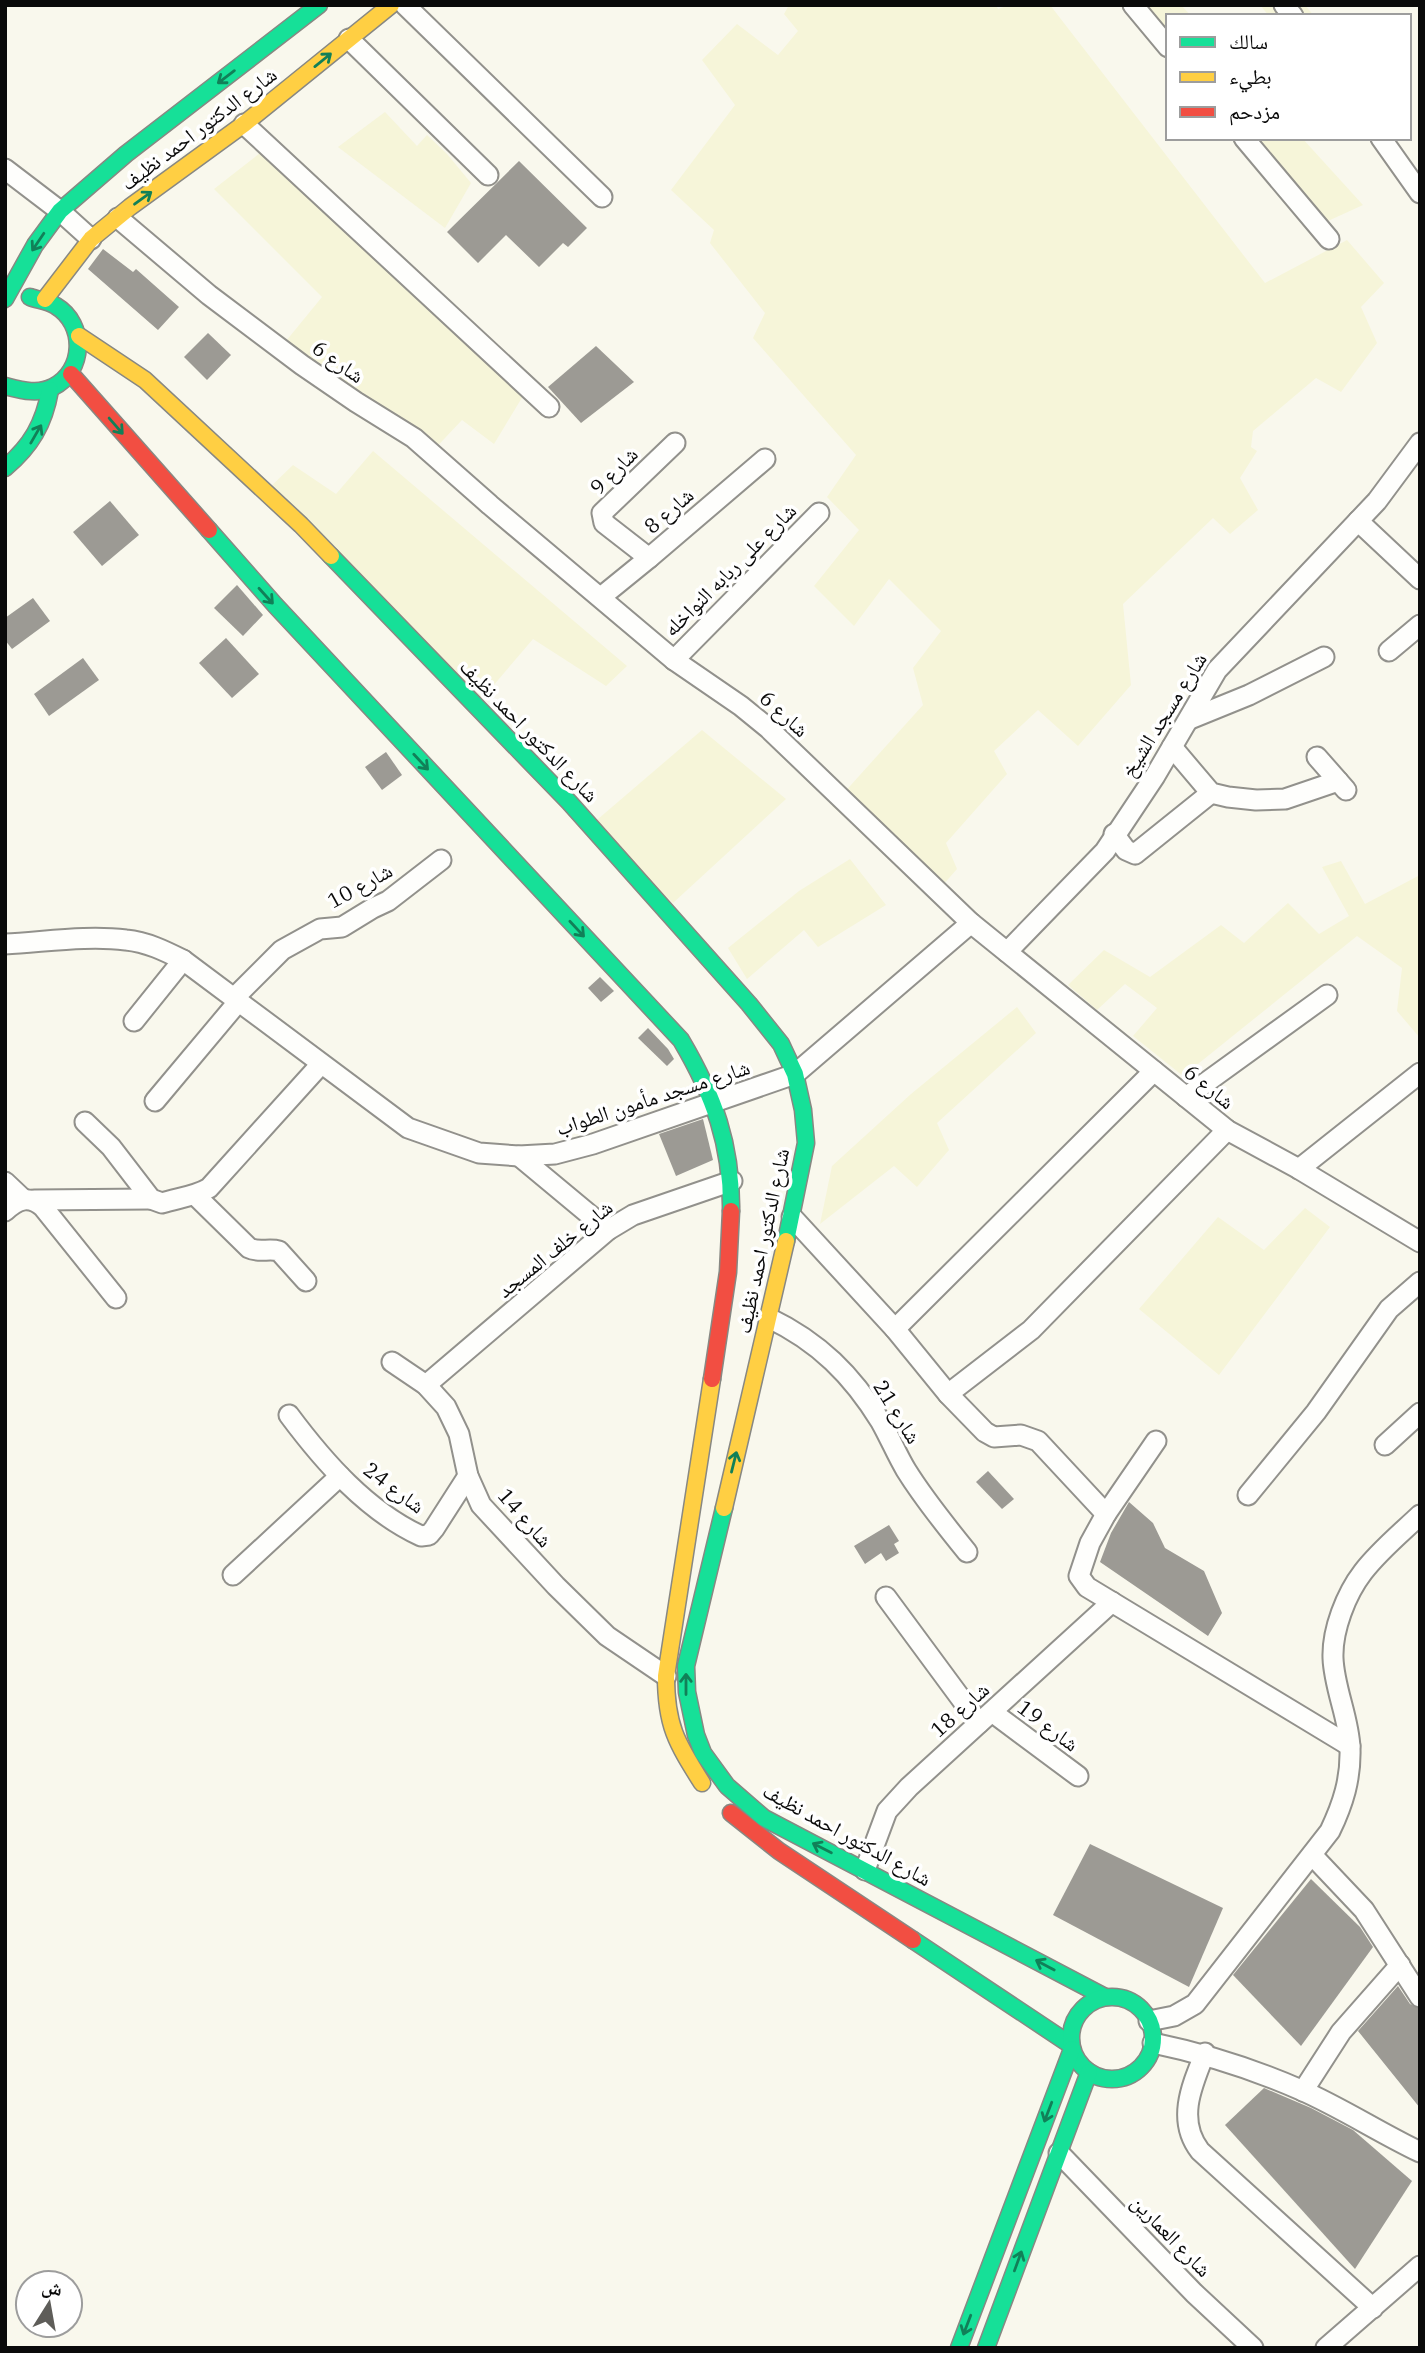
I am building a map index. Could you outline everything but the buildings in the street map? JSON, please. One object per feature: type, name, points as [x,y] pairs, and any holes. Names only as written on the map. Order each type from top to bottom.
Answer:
[{"type":"main road","name":"شارع الدكتور احمد نظيف","points":[[45,299],[91,239],[244,124],[391,5]]},
{"type":"main road","name":"شارع الدكتور احمد نظيف","points":[[5,299],[35,245],[60,211],[126,153],[312,7]]},
{"type":"main road","points":[[5,305],[29,297],[57,304],[75,324],[79,336],[79,356],[71,374],[50,390],[36,394],[20,393],[5,386]]},
{"type":"main road","name":"شارع الدكتور احمد نظيف","points":[[79,336],[145,380],[301,525],[587,822],[749,1004],[781,1044],[795,1074],[803,1110],[806,1143],[769,1318],[686,1666],[686,1702],[695,1737],[711,1769],[735,1796],[764,1818],[1105,1997]]},
{"type":"main road","name":"شارع الدكتور احمد نظيف","points":[[71,374],[284,615],[681,1040],[700,1070],[715,1102],[726,1141],[732,1181],[732,1219],[728,1272],[666,1676],[666,1707],[678,1746],[699,1780],[723,1807],[779,1851],[1072,2047]]},
{"type":"main road","points":[[5,468],[35,439],[46,416],[50,390]]},
{"type":"main road","points":[[959,2348],[1072,2047],[1072,2029],[1078,2014],[1090,2003],[1105,1997],[1119,1997],[1131,2001],[1142,2010],[1149,2021],[1153,2043],[1149,2056],[1141,2067],[1129,2075],[1116,2079],[1089,2073],[1079,2062],[1072,2047]]},
{"type":"main road","points":[[986,2348],[1089,2073]]},
{"type":"street","points":[[405,5],[602,197]]},
{"type":"street","points":[[1133,5],[1166,45]]},
{"type":"street","points":[[349,38],[488,175]]},
{"type":"street","points":[[244,124],[549,407]]},
{"type":"street","points":[[1246,140],[1329,239]]},
{"type":"street","points":[[1382,140],[1420,193]]},
{"type":"street","points":[[5,169],[60,211],[91,239]]},
{"type":"street","name":"شارع 6","points":[[118,218],[209,295],[302,365],[414,438],[674,660],[768,728],[971,923],[1227,1130],[1299,1168],[1420,1242]]},
{"type":"street","name":"شارع 9","points":[[649,558],[604,523],[602,513],[675,443]]},
{"type":"street","name":"شارع مسجد الشيخ","points":[[1007,951],[1096,861],[1155,776],[1217,670],[1377,501],[1420,443]]},
{"type":"street","name":"شارع 8","points":[[601,597],[765,459]]},
{"type":"street","name":"شارع على ربابه النواخله","points":[[674,660],[819,513]]},
{"type":"street","points":[[1358,521],[1420,579]]},
{"type":"street","points":[[1389,651],[1420,625]]},
{"type":"street","points":[[1190,719],[1249,695],[1324,657]]},
{"type":"street","points":[[1172,747],[1211,793],[1256,800],[1284,799],[1342,786],[1317,757]]},
{"type":"street","points":[[1114,834],[1126,850],[1135,854],[1211,793]]},
{"type":"street","name":"شارع 10","points":[[155,1101],[236,1000],[282,950],[320,929],[341,927],[388,901],[441,860]]},
{"type":"street","name":"شارع مسجد مأمون الطواب","points":[[5,944],[99,939],[128,940],[156,947],[183,960],[408,1128],[479,1153],[519,1156],[555,1154],[593,1144],[795,1074],[971,923]]},
{"type":"street","points":[[134,1021],[183,960]]},
{"type":"street","points":[[1186,1097],[1327,995]]},
{"type":"street","points":[[5,1211],[28,1199],[151,1199],[162,1203],[181,1196],[195,1195],[209,1188],[321,1064]]},
{"type":"street","points":[[895,1329],[1154,1072]]},
{"type":"street","points":[[1299,1168],[1420,1073]]},
{"type":"street","points":[[85,1122],[111,1147],[151,1199]]},
{"type":"street","points":[[947,1394],[1031,1330],[1227,1130]]},
{"type":"street","points":[[519,1156],[608,1230]]},
{"type":"street","name":"شارع خلف المسجد","points":[[426,1385],[608,1230],[633,1215],[732,1181]]},
{"type":"street","points":[[5,1182],[43,1207],[116,1298]]},
{"type":"street","points":[[195,1195],[248,1248],[254,1251],[279,1251],[306,1281]]},
{"type":"street","points":[[792,1216],[895,1329],[947,1394],[985,1432],[994,1437],[1021,1435],[1038,1441],[1106,1514]]},
{"type":"street","points":[[1248,1494],[1316,1412],[1389,1309],[1420,1282]]},
{"type":"street","name":"شارع 21","points":[[769,1318],[795,1330],[840,1366],[881,1422],[931,1508],[967,1552]]},
{"type":"street","name":"شارع 14","points":[[392,1362],[426,1385],[446,1407],[459,1434],[468,1476],[481,1505],[607,1636],[666,1676]]},
{"type":"street","points":[[1385,1445],[1420,1413]]},
{"type":"street","name":"شارع 24","points":[[289,1415],[313,1447],[340,1476],[375,1507],[421,1536],[429,1535],[435,1529],[468,1476]]},
{"type":"street","points":[[1156,1441],[1106,1514],[1090,1543],[1079,1576],[1087,1587],[1350,1746]]},
{"type":"street","points":[[233,1575],[340,1476]]},
{"type":"street","points":[[1149,2021],[1174,2016],[1195,2004],[1330,1831],[1343,1804],[1349,1776],[1350,1746],[1333,1658],[1337,1628],[1347,1600],[1362,1573],[1420,1515]]},
{"type":"street","name":"شارع 19","points":[[886,1597],[985,1717],[1077,1776]]},
{"type":"street","name":"شارع 18","points":[[865,1870],[887,1811],[909,1787],[1112,1602]]},
{"type":"street","points":[[1312,1855],[1364,1910],[1420,1997]]},
{"type":"street","points":[[1303,2091],[1341,2032],[1400,1965]]},
{"type":"street","points":[[1153,2043],[1205,2053],[1303,2091],[1420,2152]]},
{"type":"street","points":[[1205,2053],[1188,2095],[1187,2117],[1199,2151],[1373,2308]]},
{"type":"street","name":"شارع العمارين","points":[[1059,2153],[1194,2293],[1253,2348]]},
{"type":"street","points":[[1326,2348],[1420,2266]]},
{"type":"green space","points":[[789,5],[996,5],[998,9],[1009,5],[1050,5],[1265,283],[1347,240],[1384,283],[1361,307],[1377,343],[1341,392],[1316,378],[1253,431],[1251,447],[1257,451],[1240,478],[1258,510],[1230,534],[1213,518],[1123,604],[1131,685],[1078,746],[1038,710],[994,751],[1007,774],[946,843],[957,869],[935,894],[832,806],[923,705],[913,668],[941,631],[889,579],[854,626],[814,586],[859,530],[827,497],[856,455],[753,338],[765,313],[710,243],[714,230],[671,190],[735,105],[702,60],[737,24],[778,55],[798,31],[784,14]]},
{"type":"green space","points":[[1133,5],[1181,5],[1189,14],[1166,14],[1166,45]]},
{"type":"green space","points":[[1260,5],[1305,5],[1312,14],[1267,14]]},
{"type":"green space","points":[[385,112],[417,146],[427,135],[471,183],[445,228],[338,147]]},
{"type":"green space","points":[[1246,140],[1304,140],[1363,205],[1317,226]]},
{"type":"green space","points":[[260,153],[523,396],[494,444],[462,420],[428,456],[277,352],[322,297],[214,189]]},
{"type":"green space","points":[[373,451],[627,666],[606,686],[533,639],[481,700],[266,491],[293,465],[336,494]]},
{"type":"green space","points":[[702,730],[786,799],[673,903],[591,825]]},
{"type":"green space","points":[[850,859],[886,905],[818,947],[804,930],[747,979],[728,948],[799,891]]},
{"type":"green space","points":[[1341,861],[1365,904],[1420,875],[1420,1038],[1397,1011],[1402,968],[1357,936],[1183,1076],[1133,1036],[1157,1008],[1125,984],[1097,1010],[1068,985],[1104,950],[1150,977],[1221,925],[1244,943],[1288,903],[1319,934],[1349,916],[1322,867]]},
{"type":"green space","points":[[1017,1007],[1036,1033],[937,1123],[949,1150],[917,1187],[894,1166],[820,1224],[832,1166],[911,1094]]},
{"type":"green space","points":[[1305,1208],[1330,1227],[1219,1375],[1139,1309],[1218,1217],[1264,1250]]},
{"type":"traffic: fast","points":[[5,299],[35,245],[60,211],[126,154],[319,5]]},
{"type":"traffic: fast","points":[[5,386],[29,391],[53,387],[64,380],[76,359],[77,335],[66,314],[53,304],[30,297]]},
{"type":"traffic: fast","points":[[5,468],[35,434],[50,390]]},
{"type":"traffic: fast","points":[[209,530],[275,605],[681,1040],[703,1081],[719,1122],[728,1164],[731,1211]]},
{"type":"traffic: fast","points":[[331,556],[569,802],[749,1004],[781,1044],[795,1074],[803,1110],[806,1143],[786,1241]]},
{"type":"traffic: fast","points":[[724,1508],[686,1666],[687,1692],[696,1735],[703,1753],[727,1786],[764,1818],[1105,1997]]},
{"type":"traffic: fast","points":[[913,1940],[1071,2045]]},
{"type":"traffic: fast","points":[[1112,1997],[1128,2000],[1141,2009],[1150,2022],[1153,2038],[1150,2054],[1141,2067],[1128,2076],[1112,2079],[1096,2076],[1083,2067],[1074,2054],[1071,2038],[1074,2022],[1083,2009],[1096,2000],[1112,1997]]},
{"type":"traffic: fast","points":[[959,2348],[1072,2049]]},
{"type":"traffic: fast","points":[[986,2348],[1089,2072]]},
{"type":"traffic: slow","points":[[45,299],[91,239],[130,207],[244,124],[391,5]]},
{"type":"traffic: slow","points":[[79,336],[145,380],[331,556]]},
{"type":"traffic: slow","points":[[724,1508],[786,1241]]},
{"type":"traffic: slow","points":[[702,1783],[674,1732],[668,1708],[666,1676],[712,1379]]},
{"type":"traffic: jam","points":[[71,374],[209,530]]},
{"type":"traffic: jam","points":[[712,1379],[728,1272],[731,1211]]},
{"type":"traffic: jam","points":[[731,1813],[779,1851],[913,1940]]}]
